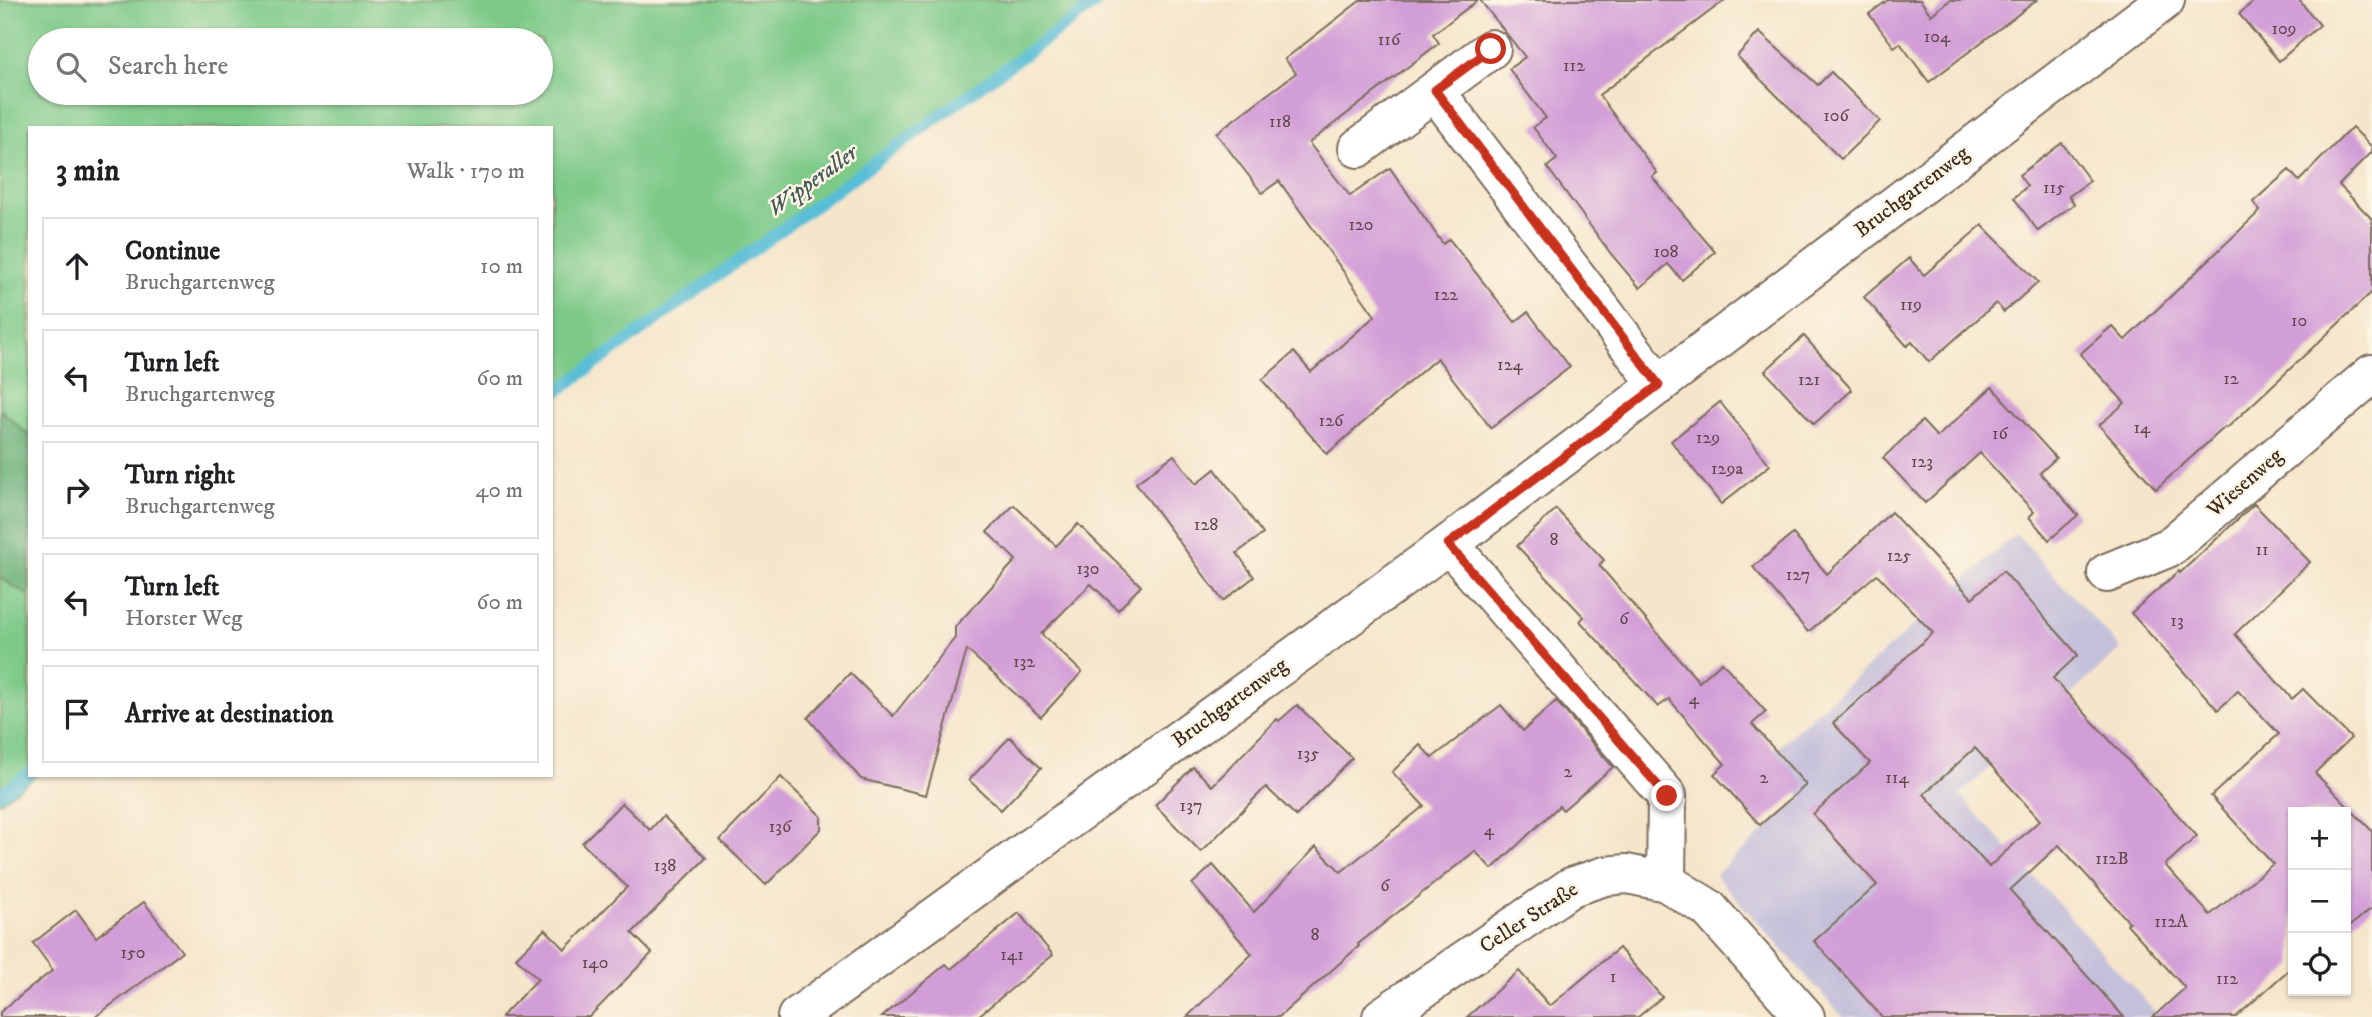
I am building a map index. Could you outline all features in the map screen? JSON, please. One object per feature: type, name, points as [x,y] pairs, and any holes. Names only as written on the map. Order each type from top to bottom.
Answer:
[{"type":"street","name":"Bruchgartenweg","points":[[797,1017],[1448,544],[2165,0]]},
{"type":"street","points":[[1358,148],[1491,49]]},
{"type":"street","points":[[1435,90],[1659,385]]},
{"type":"street","name":"Wiesenweg","points":[[2107,573],[2170,548],[2372,374]]},
{"type":"street","points":[[1448,544],[1667,796],[1666,882]]},
{"type":"street","name":"Celler Straße","points":[[1382,1017],[1571,887],[1605,876],[1628,874],[1666,882],[1708,908],[1805,1017]]},
{"type":"shaded area","points":[[2016,534],[2121,649],[1960,795],[2160,1017],[1843,1017],[1715,875],[1802,797],[1767,757]]},
{"type":"green space","points":[[0,0],[1100,0],[553,399],[553,126],[28,126],[28,777],[34,777],[0,802]]},
{"type":"green space","points":[[0,409],[28,435],[28,595],[0,578]]},
{"type":"building","points":[[1361,0],[1478,0],[1433,34],[1439,43],[1309,143],[1350,196],[1390,168],[1443,244],[1449,239],[1515,322],[1528,312],[1570,367],[1491,428],[1437,358],[1327,454],[1262,380],[1294,352],[1311,372],[1375,316],[1279,181],[1262,193],[1216,133],[1296,73],[1285,59]]},
{"type":"building","points":[[1480,0],[1725,0],[1599,95],[1657,173],[1652,177],[1715,252],[1682,280],[1668,264],[1640,288],[1611,254],[1547,167],[1557,159],[1533,127],[1546,118],[1509,69],[1525,57]]},
{"type":"building","points":[[1888,0],[1920,0],[1931,15],[1950,0],[2037,0],[1929,82],[1900,43],[1894,47],[1869,14]]},
{"type":"building","points":[[2255,0],[2299,0],[2320,25],[2279,61],[2239,14]]},
{"type":"building","points":[[1759,32],[1818,85],[1831,72],[1880,121],[1841,159],[1737,56]]},
{"type":"building","points":[[2352,127],[2372,147],[2372,152],[2339,185],[2372,219],[2372,292],[2227,428],[2156,489],[2099,425],[2125,403],[2080,354],[2112,326],[2125,340],[2260,211],[2253,202],[2289,170],[2299,181]]},
{"type":"building","points":[[2062,143],[2090,181],[2069,196],[2074,204],[2038,231],[2014,198],[2027,186],[2019,175]]},
{"type":"building","points":[[1982,225],[2038,282],[2004,312],[1996,303],[1929,362],[1912,342],[1907,346],[1864,297],[1909,258],[1924,275]]},
{"type":"building","points":[[1804,336],[1852,390],[1814,424],[1765,371]]},
{"type":"building","points":[[1992,387],[2056,458],[2040,473],[2078,515],[2049,540],[2029,517],[2034,512],[1980,453],[1925,503],[1883,458],[1922,421],[1937,437]]},
{"type":"building","points":[[1720,402],[1770,465],[1721,504],[1671,441]]},
{"type":"building","points":[[1174,455],[1196,484],[1215,469],[1263,534],[1237,553],[1254,577],[1223,601],[1136,483]]},
{"type":"building","points":[[2254,504],[2310,562],[2235,634],[2292,699],[2303,689],[2351,738],[2315,773],[2348,807],[2288,807],[2288,970],[2236,1017],[2153,1017],[2185,988],[2059,845],[2010,890],[2124,1017],[1882,1017],[1814,941],[1877,885],[1813,814],[1870,763],[1833,723],[1933,633],[1877,574],[1808,632],[1753,567],[1793,534],[1827,574],[1891,512],[1972,598],[2003,571],[2078,655],[2053,678],[2197,836],[2165,865],[2210,915],[2273,864],[2211,796],[2279,734],[2238,691],[2218,710],[2131,613],[2179,571],[2180,573]],"holes":[[[1975,748],[2040,820],[1989,867],[1924,794]]]},
{"type":"building","points":[[1014,505],[1056,546],[1078,524],[1141,586],[1118,610],[1091,584],[1041,634],[1082,672],[1041,717],[967,650],[926,795],[861,779],[808,718],[850,673],[893,716],[955,638],[955,627],[1016,560],[987,532]]},
{"type":"building","points":[[1556,509],[1604,560],[1599,565],[1699,682],[1722,662],[1766,712],[1752,724],[1806,785],[1760,825],[1714,774],[1725,764],[1669,699],[1658,707],[1580,621],[1584,617],[1517,546]]},
{"type":"building","points":[[1556,701],[1613,767],[1563,810],[1559,806],[1492,869],[1475,851],[1358,944],[1359,946],[1279,1017],[1187,1017],[1252,954],[1192,884],[1213,865],[1254,912],[1316,847],[1341,872],[1424,806],[1392,772],[1420,745],[1432,758],[1501,705],[1523,731]]},
{"type":"building","points":[[1297,705],[1352,758],[1296,816],[1266,787],[1201,852],[1155,805],[1193,767],[1212,786],[1277,719],[1279,721]]},
{"type":"building","points":[[1010,737],[1041,768],[1001,810],[969,780]]},
{"type":"building","points":[[781,777],[821,816],[821,829],[766,885],[720,840]]},
{"type":"building","points":[[622,803],[650,830],[663,816],[706,858],[632,933],[652,953],[589,1017],[501,1017],[538,979],[516,958],[545,929],[565,949],[627,887],[582,843]]},
{"type":"building","points":[[2351,810],[2372,831],[2372,908],[2351,925]]},
{"type":"building","points":[[144,902],[182,952],[95,1017],[0,1017],[0,1012],[53,970],[33,943],[76,910],[96,937]]},
{"type":"building","points":[[1019,913],[1053,955],[977,1017],[882,1017],[946,964],[951,969]]},
{"type":"building","points":[[1619,948],[1662,997],[1638,1017],[1467,1017],[1519,971],[1550,1006]]},
{"type":"waterway","name":"Wipperaller","points":[[553,395],[1100,0]]},
{"type":"waterway","name":"Wipperaller","points":[[0,794],[28,774]]},
{"type":"route","points":[[1491,49],[1435,90],[1659,385],[1448,544],[1667,796]]}]
